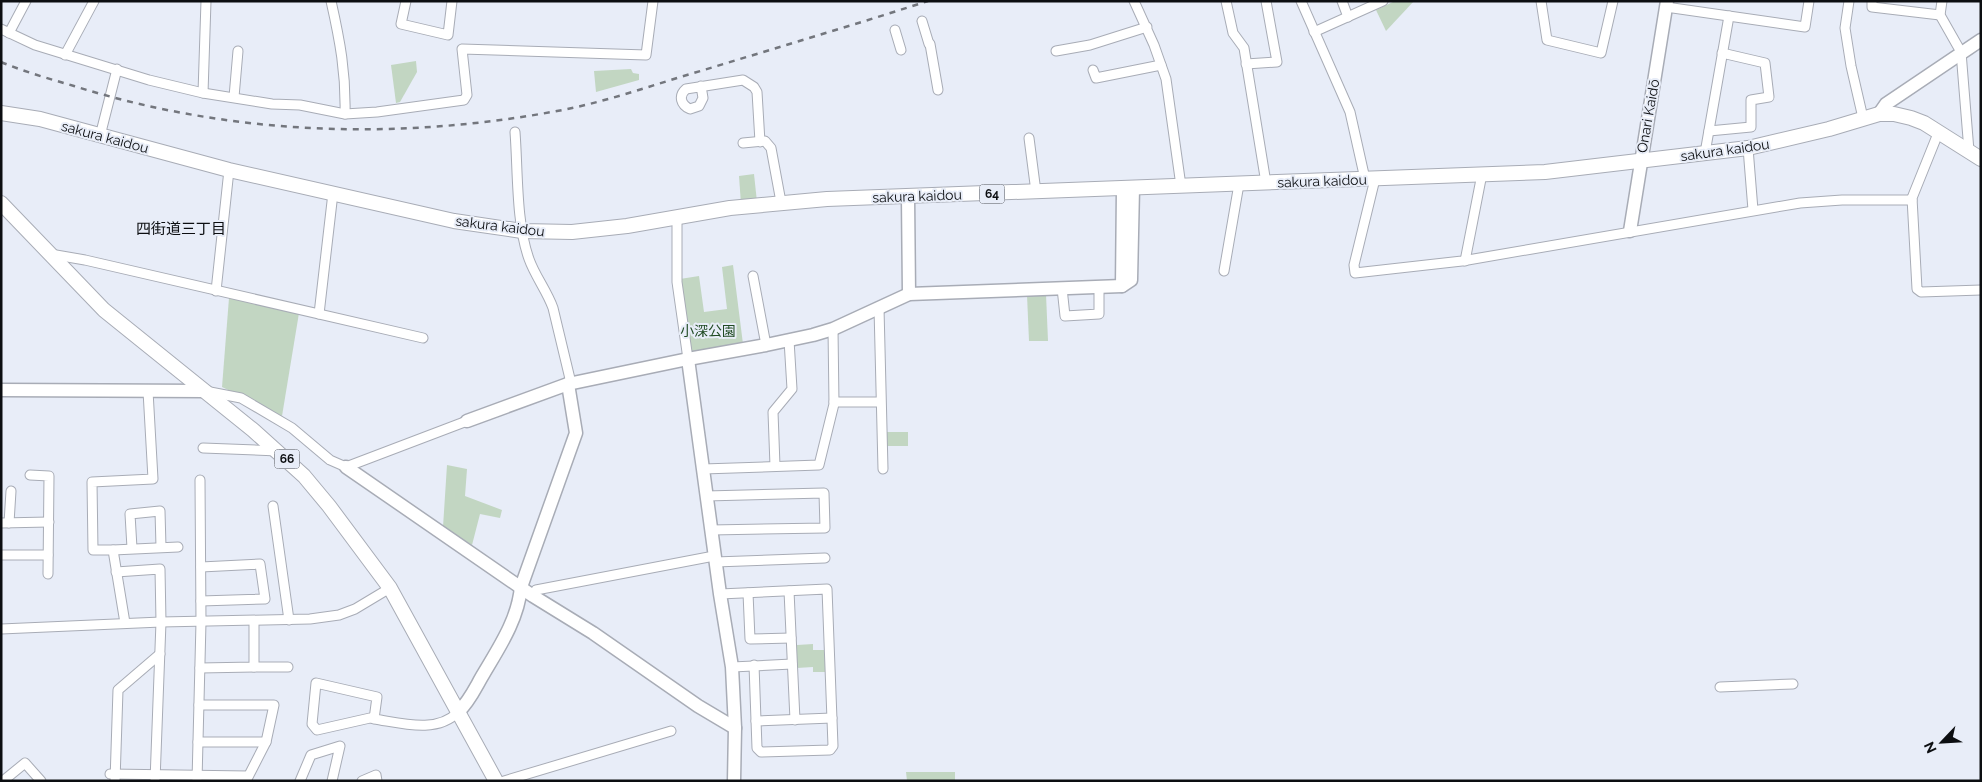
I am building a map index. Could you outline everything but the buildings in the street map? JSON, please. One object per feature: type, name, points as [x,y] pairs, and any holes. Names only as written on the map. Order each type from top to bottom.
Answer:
[{"type":"main road","name":"sakura kaidou","points":[[1,113],[40,119],[229,170],[454,221],[522,231],[572,232],[781,202],[1545,172],[1748,148],[1784,141],[1879,114],[1894,114],[1911,118],[1939,131],[1981,159]]},
{"type":"main road","name":"66","points":[[1,203],[104,310],[278,451],[323,498],[390,588],[496,781]]},
{"type":"street","points":[[26,1],[5,31],[35,46],[117,69],[148,80],[203,93],[272,104],[300,105],[345,114],[377,112],[420,104],[464,100],[467,95],[462,49],[646,55],[653,1]]},
{"type":"street","points":[[65,54],[94,1]]},
{"type":"street","points":[[203,93],[206,1]]},
{"type":"street","points":[[331,1],[342,50],[345,76],[345,114]]},
{"type":"street","points":[[406,1],[401,24],[448,35],[452,1]]},
{"type":"street","points":[[1134,1],[1147,27],[1161,65],[1168,94],[1181,186]]},
{"type":"street","points":[[1226,1],[1232,33],[1244,48],[1266,183]]},
{"type":"street","points":[[1246,64],[1277,62],[1266,1]]},
{"type":"street","points":[[1302,1],[1350,112],[1370,179],[1354,265],[1355,273],[1465,261],[1800,203],[1912,200]]},
{"type":"street","points":[[1342,1],[1348,17]]},
{"type":"street","points":[[1542,1],[1547,40],[1601,53],[1613,1]]},
{"type":"street","points":[[1667,4],[1729,16],[1806,27],[1809,1]]},
{"type":"street","points":[[1849,1],[1845,28],[1851,66],[1863,118]]},
{"type":"street","points":[[1872,1],[1872,7],[1940,15]]},
{"type":"street","points":[[1942,1],[1940,15],[1962,52],[1969,151]]},
{"type":"street","points":[[1314,32],[1381,2]]},
{"type":"street","name":"Onari Kaidō","points":[[1630,231],[1667,4]]},
{"type":"street","points":[[1705,153],[1729,16]]},
{"type":"street","points":[[922,21],[930,44],[938,90]]},
{"type":"street","points":[[1056,51],[1090,45],[1147,27]]},
{"type":"street","points":[[895,30],[901,50]]},
{"type":"street","points":[[1879,114],[1886,104],[1981,40]]},
{"type":"street","points":[[234,97],[238,51]]},
{"type":"street","points":[[1709,131],[1751,127],[1751,100],[1769,97],[1765,63],[1722,53]]},
{"type":"street","points":[[1093,70],[1096,78],[1161,65]]},
{"type":"street","points":[[100,136],[117,69]]},
{"type":"street","points":[[701,86],[743,80],[754,87],[757,92],[760,142]]},
{"type":"street","points":[[1939,131],[1912,200],[1917,289],[1921,292],[1981,290]]},
{"type":"street","points":[[374,719],[378,697],[316,683],[312,724],[317,730],[370,718],[374,719],[408,725],[440,724],[453,717],[473,694],[509,630],[518,604],[521,587],[576,433],[569,383],[553,308],[549,296],[529,260],[522,231],[515,132]]},
{"type":"street","points":[[1029,138],[1036,192]]},
{"type":"street","points":[[743,143],[765,141],[770,148],[781,202]]},
{"type":"street","points":[[1748,148],[1753,210]]},
{"type":"street","points":[[216,291],[229,170]]},
{"type":"street","points":[[1465,261],[1482,174]]},
{"type":"street","points":[[1224,271],[1239,184]]},
{"type":"street","points":[[346,467],[569,383],[688,358],[766,346],[832,329],[909,294],[1122,286],[1131,280],[1128,189]]},
{"type":"street","points":[[319,314],[333,193]]},
{"type":"street","points":[[908,197],[909,294]]},
{"type":"street","points":[[677,217],[677,282],[706,496],[732,667],[736,780]]},
{"type":"street","points":[[53,258],[56,254],[85,260],[423,338]]},
{"type":"street","points":[[753,276],[766,346]]},
{"type":"street","points":[[1062,288],[1065,316],[1099,314],[1099,287]]},
{"type":"street","points":[[879,308],[883,469]]},
{"type":"street","points":[[703,469],[819,465],[834,402],[832,329]]},
{"type":"street","points":[[776,466],[773,412],[792,389],[789,340]]},
{"type":"street","points":[[1,390],[205,391],[241,398],[292,428],[330,460],[346,467],[532,596],[592,633],[698,706],[734,728]]},
{"type":"street","points":[[148,391],[153,480],[92,482],[93,550],[178,547]]},
{"type":"street","points":[[834,402],[880,402]]},
{"type":"street","points":[[203,448],[278,451]]},
{"type":"street","points":[[30,475],[49,476],[48,574]]},
{"type":"street","points":[[198,778],[201,622],[200,480]]},
{"type":"street","points":[[11,491],[5,523],[49,522]]},
{"type":"street","points":[[706,496],[824,493],[825,528],[711,530]]},
{"type":"street","points":[[273,506],[290,620]]},
{"type":"street","points":[[132,548],[130,514],[160,511],[161,547]]},
{"type":"street","points":[[113,550],[126,623]]},
{"type":"street","points":[[1,555],[48,555]]},
{"type":"street","points":[[532,596],[536,590],[715,559],[825,558]]},
{"type":"street","points":[[201,567],[260,564],[265,599],[201,601]]},
{"type":"street","points":[[116,572],[160,569],[161,622],[156,778]]},
{"type":"street","points":[[1,629],[126,623],[310,620],[339,615],[355,609],[390,588]]},
{"type":"street","points":[[720,594],[827,589],[834,746],[830,750],[762,752],[758,748],[754,665]]},
{"type":"street","points":[[789,591],[795,720]]},
{"type":"street","points":[[748,592],[750,639],[791,638]]},
{"type":"street","points":[[254,621],[254,667]]},
{"type":"street","points":[[160,654],[118,690],[116,758],[112,778],[247,778],[266,742],[274,705],[199,705]]},
{"type":"street","points":[[732,667],[792,664]]},
{"type":"street","points":[[200,668],[288,667]]},
{"type":"street","points":[[1720,687],[1792,684]]},
{"type":"street","points":[[756,721],[832,718]]},
{"type":"street","points":[[504,781],[670,731]]},
{"type":"street","points":[[198,742],[266,742]]},
{"type":"street","points":[[300,781],[311,755],[340,746],[332,781]]},
{"type":"street","points":[[3,781],[25,763],[41,781]]},
{"type":"street","points":[[362,781],[376,776],[377,781]]},
{"type":"green space","points":[[1395,1],[1414,1],[1386,31],[1376,10]]},
{"type":"green space","points":[[416,61],[417,72],[400,102],[396,103],[391,65]]},
{"type":"green space","points":[[631,69],[633,73],[639,74],[639,80],[596,92],[594,71]]},
{"type":"green space","points":[[754,174],[757,202],[741,204],[739,176]]},
{"type":"green space","name":"小深公園","points":[[733,265],[743,344],[689,353],[680,279],[699,276],[704,312],[727,309],[722,267]]},
{"type":"green space","points":[[1046,294],[1048,341],[1029,341],[1027,295]]},
{"type":"green space","points":[[229,298],[299,313],[282,416],[222,387]]},
{"type":"green space","points":[[885,432],[908,432],[908,446],[885,446]]},
{"type":"green space","points":[[447,465],[467,469],[465,496],[502,510],[500,518],[480,514],[472,545],[443,527]]},
{"type":"green space","points":[[813,644],[813,650],[827,650],[828,672],[813,672],[813,667],[797,668],[797,645]]},
{"type":"green space","points":[[906,772],[955,772],[955,781],[907,781]]},
{"type":"railway","points":[[1,62],[47,78],[133,102],[193,115],[253,123],[314,128],[436,127],[496,121],[594,103],[928,1]]},
{"type":"district","name":"四街道三丁目","points":[[181,229]]}]
